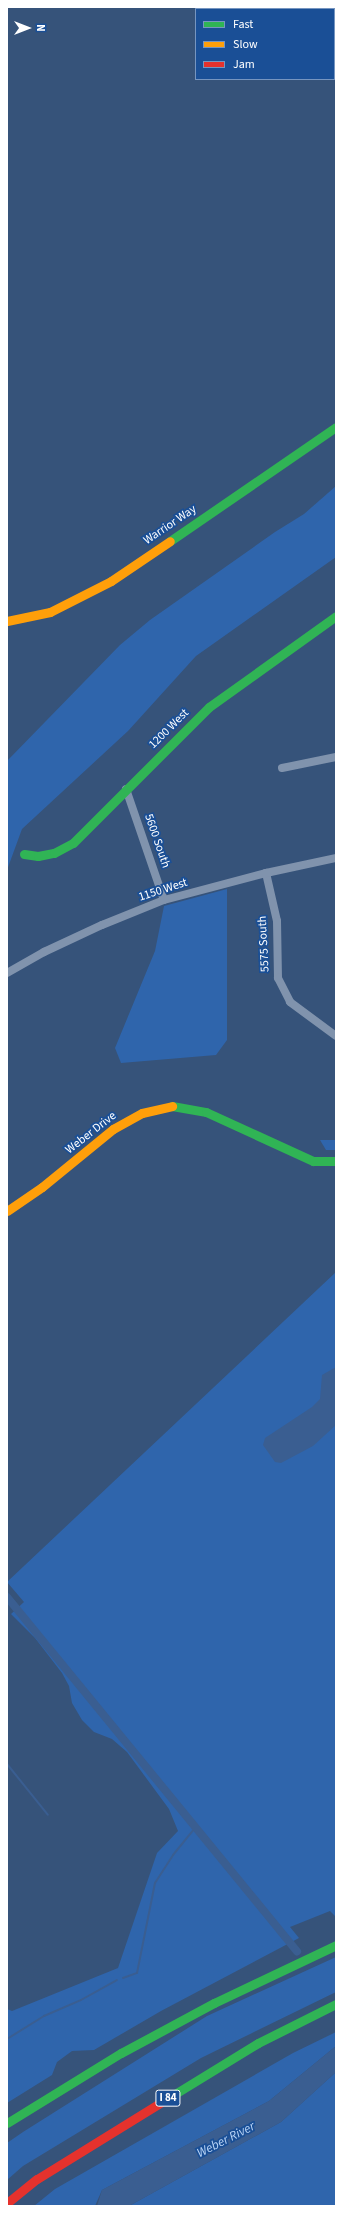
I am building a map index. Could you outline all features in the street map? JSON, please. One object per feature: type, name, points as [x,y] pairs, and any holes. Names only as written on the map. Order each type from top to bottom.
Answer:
[{"type":"main road","name":"Warrior Way","points":[[7,621],[50,612],[111,581],[336,427]]},
{"type":"main road","name":"1200 West","points":[[24,854],[38,856],[54,853],[73,843],[209,707],[336,616]]},
{"type":"main road","name":"Weber Drive","points":[[7,1211],[42,1188],[112,1129],[142,1113],[172,1106],[206,1112],[312,1161],[336,1160]]},
{"type":"main road","points":[[7,2123],[121,2053],[214,2003],[336,1945]]},
{"type":"main road","name":"I 84","points":[[7,2203],[37,2179],[258,2043],[336,2004]]},
{"type":"street","points":[[282,768],[336,757]]},
{"type":"street","name":"5600 South","points":[[126,789],[164,900]]},
{"type":"street","name":"1150 West","points":[[7,973],[44,952],[102,925],[164,900],[266,873],[336,858]]},
{"type":"street","name":"5575 South","points":[[266,873],[277,921],[278,978],[290,1002],[336,1036]]},
{"type":"shaded area","points":[[336,486],[336,557],[196,656],[128,731],[22,829],[7,870],[7,761],[120,645],[150,620],[275,532],[304,514]]},
{"type":"shaded area","points":[[227,889],[227,1040],[216,1055],[121,1063],[115,1048],[155,951],[164,906]]},
{"type":"shaded area","points":[[320,1140],[336,1140],[336,1150],[326,1150]]},
{"type":"shaded area","points":[[336,1272],[336,1917],[330,1911],[290,1927],[299,1938],[161,2011],[94,2050],[72,2051],[57,2062],[52,2075],[7,2103],[7,2009],[12,2011],[118,1968],[157,1853],[178,1831],[169,1809],[127,1752],[112,1739],[94,1732],[82,1720],[72,1703],[69,1686],[62,1673],[35,1638],[11,1614],[24,1602],[7,1582]]},
{"type":"shaded area","points":[[336,1957],[336,1992],[201,2058],[23,2166],[7,2180],[7,2143],[23,2132],[207,2016]]},
{"type":"shaded area","points":[[336,2032],[336,2046],[269,2101],[102,2190],[95,2206],[34,2206],[55,2189],[293,2053]]},
{"type":"shaded area","points":[[336,2072],[336,2206],[129,2206],[281,2122]]},
{"type":"water","points":[[336,1367],[336,1425],[313,1446],[281,1463],[275,1462],[263,1445],[265,1438],[312,1407],[320,1399],[322,1375]]},
{"type":"water","name":"Weber River","points":[[336,2046],[336,2072],[281,2122],[129,2206],[97,2206],[102,2190],[269,2101]]},
{"type":"waterway","points":[[7,1597],[297,1951]]},
{"type":"waterway","points":[[7,1764],[48,1815]]},
{"type":"waterway","points":[[123,1978],[137,1973],[155,1883],[173,1855],[196,1827]]},
{"type":"waterway","points":[[7,2039],[44,2016],[81,2000],[117,1980]]},
{"type":"traffic: fast","points":[[170,541],[336,427]]},
{"type":"traffic: fast","points":[[24,854],[38,856],[54,853],[73,843],[209,707],[336,616]]},
{"type":"traffic: fast","points":[[172,1106],[206,1112],[313,1161],[336,1161]]},
{"type":"traffic: fast","points":[[7,2123],[121,2053],[214,2003],[336,1945]]},
{"type":"traffic: fast","points":[[165,2100],[258,2043],[336,2004]]},
{"type":"traffic: slow","points":[[7,621],[50,612],[111,581],[170,541]]},
{"type":"traffic: slow","points":[[7,1211],[42,1187],[113,1129],[142,1113],[172,1106]]},
{"type":"traffic: jam","points":[[7,2203],[37,2179],[165,2100]]}]
